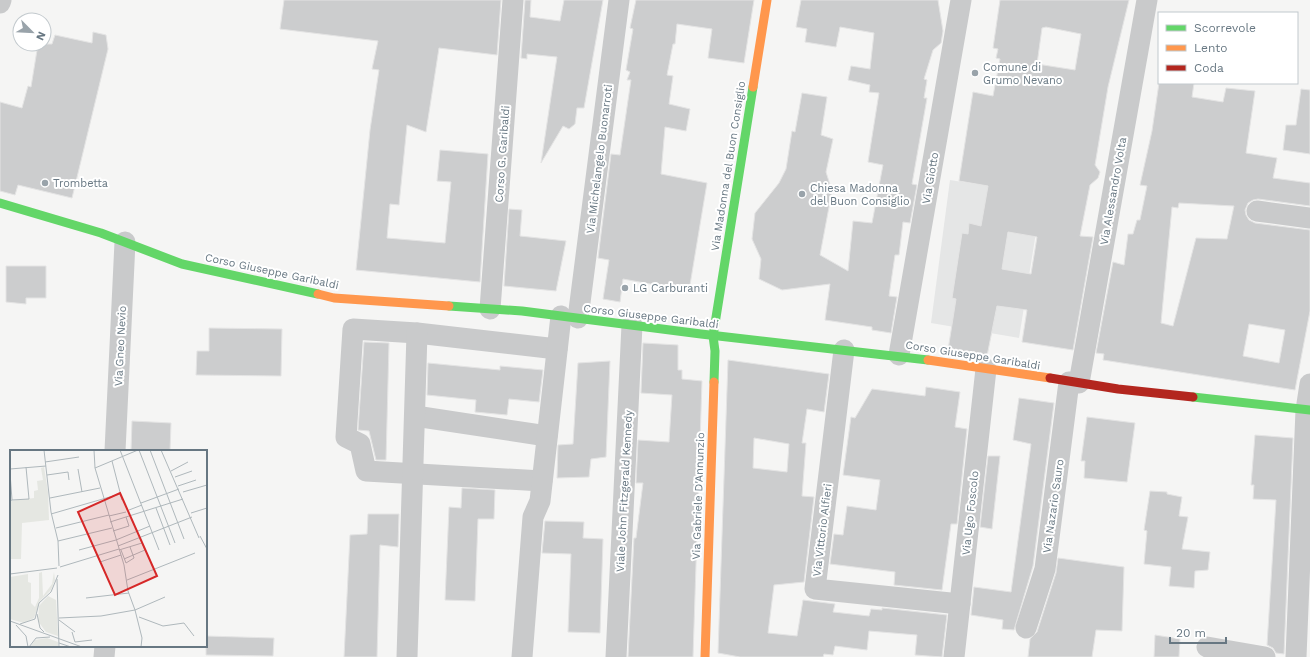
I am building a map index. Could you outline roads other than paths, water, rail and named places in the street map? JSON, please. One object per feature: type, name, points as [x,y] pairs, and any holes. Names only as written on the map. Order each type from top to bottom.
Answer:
[{"type":"street","name":"Corso G. Garibaldi","points":[[490,309],[513,0]]},
{"type":"street","name":"Via Michelangelo Buonarroti","points":[[522,657],[533,517],[540,501],[557,349],[569,317],[619,0]]},
{"type":"street","name":"Via Madonna del Buon Consiglio","points":[[713,336],[767,0]]},
{"type":"street","name":"Via Giotto","points":[[899,355],[961,0]]},
{"type":"street","name":"Via Alessandro Volta","points":[[1074,382],[1147,0]]},
{"type":"street","name":"Corso Giuseppe Garibaldi","points":[[0,203],[101,233],[182,264],[334,298],[490,309],[569,317],[713,336],[899,355],[1074,382],[1308,401]]},
{"type":"street","points":[[1257,211],[1310,218]]},
{"type":"street","name":"Via Gneo Nevio","points":[[115,450],[125,242]]},
{"type":"street","name":"Viale John Fitzgerald Kennedy","points":[[616,657],[632,325]]},
{"type":"street","points":[[542,481],[366,471],[360,444],[346,437],[353,329],[417,333],[557,349]]},
{"type":"street","points":[[407,657],[417,333]]},
{"type":"street","name":"Via Gabriele D'Annunzio","points":[[705,657],[715,350],[713,336]]},
{"type":"street","name":"Via Vittorio Alfieri","points":[[844,350],[815,589],[960,604]]},
{"type":"street","name":"Via Ugo Foscolo","points":[[954,657],[986,369]]},
{"type":"street","name":"Via Nazario Sauro","points":[[1026,628],[1044,569],[1074,382]]},
{"type":"street","points":[[1296,657],[1308,401]]},
{"type":"street","points":[[414,416],[547,436]]},
{"type":"street","points":[[104,657],[105,647]]},
{"type":"street","points":[[1207,647],[1265,657]]},
{"type":"place","name":"Comune di Grumo Nevano","points":[[975,73]]},
{"type":"place","name":"Trombetta","points":[[45,183]]},
{"type":"place","name":"Chiesa Madonna del Buon Consiglio","points":[[802,194]]},
{"type":"place","name":"LG Carburanti","points":[[625,288]]}]
